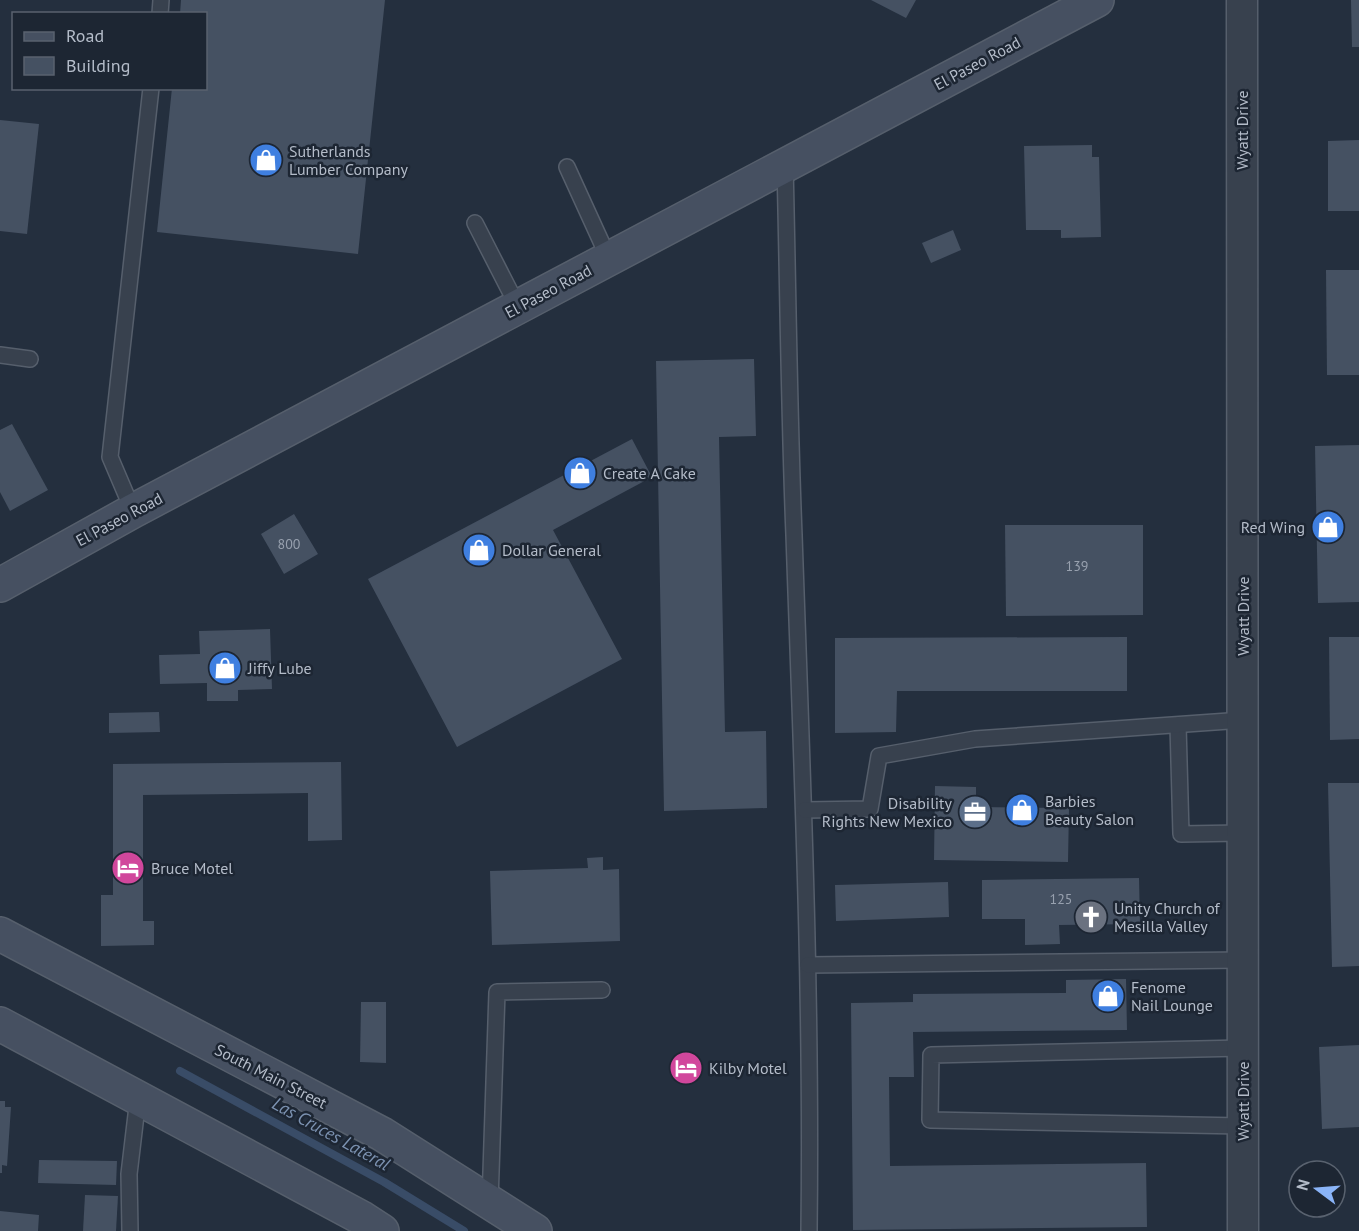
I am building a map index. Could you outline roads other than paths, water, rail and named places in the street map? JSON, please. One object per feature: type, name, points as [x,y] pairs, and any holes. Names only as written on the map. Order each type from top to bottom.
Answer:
[{"type":"main road","name":"El Paseo Road","points":[[0,585],[133,511],[1097,0]]},
{"type":"main road","name":"South Main Street","points":[[0,934],[382,1134],[535,1231]]},
{"type":"main road","points":[[0,1024],[369,1227]]},
{"type":"street","name":"Wyatt Drive","points":[[1242,0],[1243,1231]]},
{"type":"lane","points":[[133,511],[110,457],[151,90]]},
{"type":"lane","points":[[785,165],[794,533],[805,810],[811,1130],[809,1231]]},
{"type":"lane","points":[[567,167],[609,259]]},
{"type":"lane","points":[[475,223],[518,307]]},
{"type":"lane","points":[[0,355],[30,359]]},
{"type":"lane","points":[[805,810],[870,809],[879,756],[975,739],[1243,720]]},
{"type":"lane","points":[[1178,725],[1181,834],[1242,833]]},
{"type":"lane","points":[[808,965],[1243,960]]},
{"type":"lane","points":[[490,1202],[497,992],[602,990]]},
{"type":"lane","points":[[1243,1048],[931,1056],[930,1120],[1243,1126]]},
{"type":"lane","points":[[130,1231],[129,1174],[138,1098]]},
{"type":"waterway","name":"Las Cruces Lateral","points":[[180,1071],[384,1182],[464,1231]]},
{"type":"place","name":"Sutherlands Lumber Company","points":[[266,160]]},
{"type":"place","name":"Create A Cake","points":[[580,473]]},
{"type":"place","name":"Red Wing","points":[[1328,527]]},
{"type":"place","name":"Dollar General","points":[[479,550]]},
{"type":"place","name":"Jiffy Lube","points":[[225,668]]},
{"type":"place","name":"Barbies Beauty Salon","points":[[1022,810]]},
{"type":"place","name":"Disability Rights New Mexico","points":[[975,812]]},
{"type":"place","name":"Bruce Motel","points":[[128,868]]},
{"type":"place","name":"Unity Church of Mesilla Valley","points":[[1091,917]]},
{"type":"place","name":"Fenome Nail Lounge","points":[[1108,996]]},
{"type":"place","name":"Kilby Motel","points":[[686,1068]]}]
